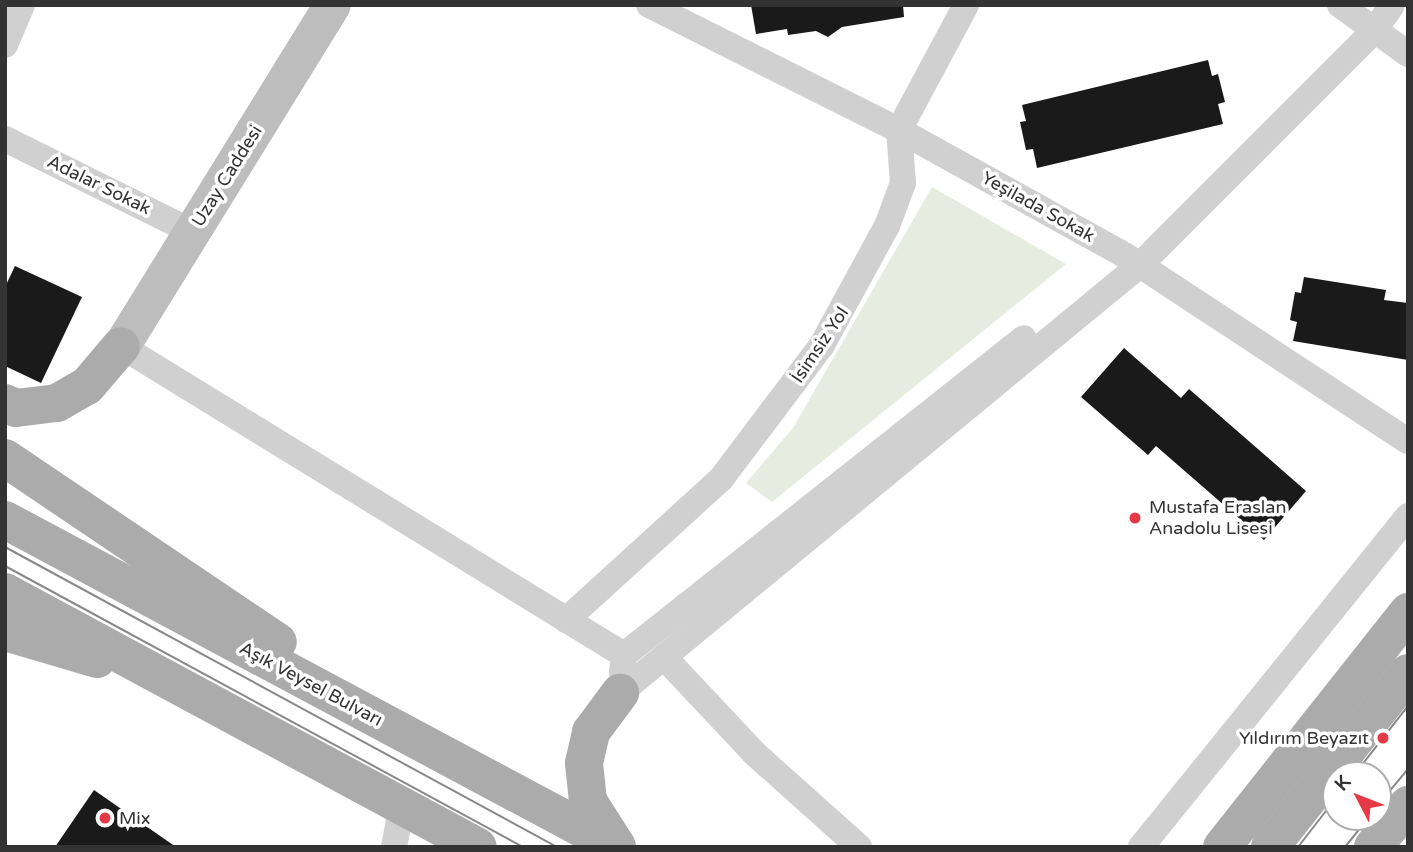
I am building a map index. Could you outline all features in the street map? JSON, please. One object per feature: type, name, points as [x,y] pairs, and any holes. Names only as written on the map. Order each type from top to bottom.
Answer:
[{"type":"main road","name":"Uzay Caddesi","points":[[121,346],[332,5]]},
{"type":"main road","points":[[5,404],[16,408],[57,403],[87,386],[121,346]]},
{"type":"main road","points":[[5,458],[442,754]]},
{"type":"main road","name":"Aşık Veysel Bulvarı","points":[[5,520],[617,847]]},
{"type":"main road","points":[[5,592],[478,847]]},
{"type":"main road","points":[[1222,847],[1408,612]]},
{"type":"main road","points":[[5,632],[179,684]]},
{"type":"main road","points":[[1270,847],[1408,673]]},
{"type":"main road","points":[[617,847],[595,818],[584,763],[591,732],[620,693]]},
{"type":"main road","points":[[1373,847],[1408,805]]},
{"type":"street","points":[[5,45],[22,5]]},
{"type":"street","name":"Yeşilada Sokak","points":[[649,5],[899,130],[1133,261],[1408,441]]},
{"type":"street","points":[[899,130],[966,5]]},
{"type":"street","points":[[1340,5],[1408,54]]},
{"type":"street","points":[[620,693],[1133,261],[1375,30],[1392,5]]},
{"type":"street","name":"İsimsiz Yol","points":[[566,620],[721,479],[822,345],[868,267],[904,183],[899,130]]},
{"type":"street","name":"Adalar Sokak","points":[[5,139],[192,232]]},
{"type":"street","points":[[620,693],[624,655],[1133,261]]},
{"type":"street","points":[[121,346],[624,655]]},
{"type":"street","points":[[1141,847],[1408,516]]},
{"type":"street","points":[[664,657],[754,753],[859,847]]},
{"type":"street","points":[[394,847],[402,805]]},
{"type":"shaded area","points":[[932,187],[1066,264],[772,502],[746,483],[793,428]]},
{"type":"building","points":[[751,5],[903,5],[904,17],[842,27],[828,37],[816,31],[788,35],[787,29],[756,34]]},
{"type":"building","points":[[1208,60],[1212,76],[1218,74],[1225,102],[1218,104],[1223,124],[1037,168],[1033,149],[1026,150],[1020,122],[1026,121],[1022,105]]},
{"type":"building","points":[[15,266],[82,297],[41,383],[5,366],[5,287]]},
{"type":"building","points":[[1304,277],[1386,290],[1384,300],[1408,303],[1408,360],[1293,341],[1297,322],[1290,320],[1295,292],[1301,293]]},
{"type":"building","points":[[1124,348],[1181,398],[1189,389],[1306,491],[1264,540],[1156,446],[1148,455],[1081,397]]},
{"type":"building","name":"Mix","points":[[94,790],[176,847],[55,847]]},
{"type":"tram line","points":[[5,547],[557,847]]},
{"type":"tram line","points":[[5,566],[523,847]]},
{"type":"tram line","points":[[1365,761],[1408,706]]},
{"type":"tram line","points":[[1392,788],[1408,769]]},
{"type":"tram line","points":[[1298,847],[1322,816]]},
{"type":"tram line","points":[[1345,847],[1358,831]]},
{"type":"place","name":"Mustafa Eraslan Anadolu Lisesi","points":[[1135,518]]},
{"type":"place","name":"Yıldırım Beyazıt","points":[[1383,738]]},
{"type":"place","name":"Mix","points":[[105,818]]}]
